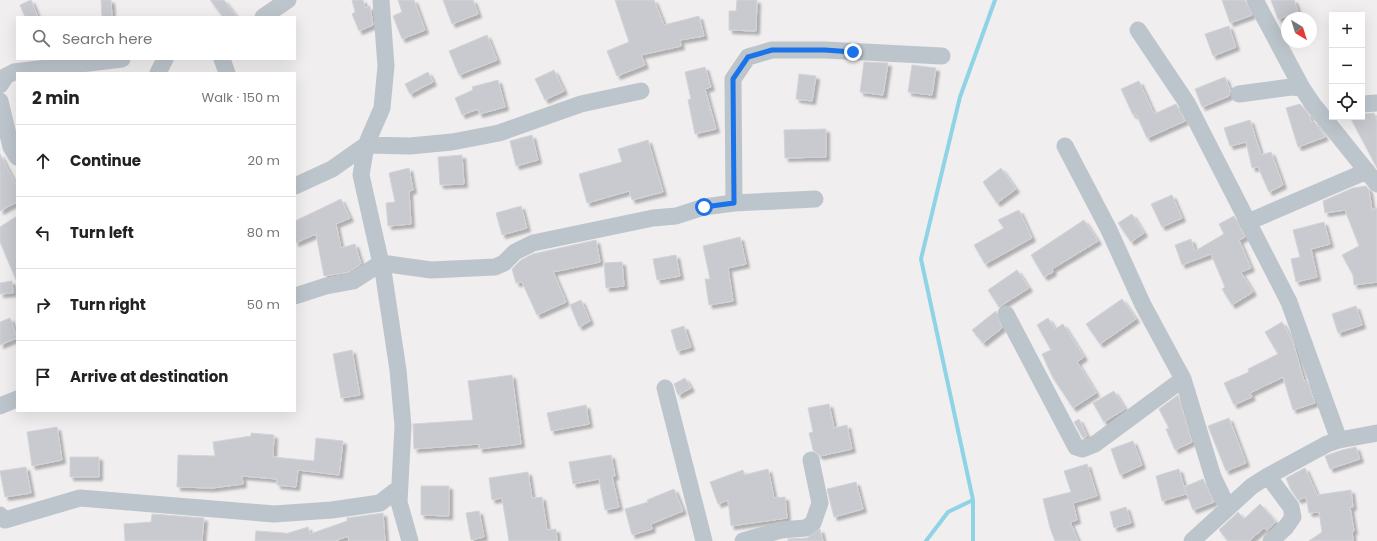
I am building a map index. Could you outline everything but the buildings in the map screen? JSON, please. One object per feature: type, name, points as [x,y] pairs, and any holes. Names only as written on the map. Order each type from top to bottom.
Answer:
[{"type":"street","points":[[264,16],[288,0]]},
{"type":"street","points":[[381,0],[386,66],[382,108],[366,145],[361,175],[381,264],[400,386],[403,426],[399,502],[410,541]]},
{"type":"street","points":[[1255,0],[1302,88],[1329,115]]},
{"type":"street","points":[[1138,30],[1187,103],[1289,302],[1339,440]]},
{"type":"street","points":[[734,203],[733,79],[748,57],[772,50],[818,50],[942,56]]},
{"type":"street","points":[[0,85],[6,76],[14,72],[114,60]]},
{"type":"street","points":[[158,72],[164,60]]},
{"type":"street","points":[[222,60],[227,72]]},
{"type":"street","points":[[1239,94],[1291,87],[1302,88]]},
{"type":"street","points":[[296,186],[332,168],[366,145],[410,146],[452,142],[484,136],[499,133],[581,104],[641,91]]},
{"type":"street","points":[[0,101],[11,147],[16,155]]},
{"type":"street","points":[[1365,104],[1377,103]]},
{"type":"street","points":[[1248,222],[1372,177],[1332,120]]},
{"type":"street","points":[[1065,146],[1109,230],[1142,305],[1183,379],[1213,476],[1228,508]]},
{"type":"street","points":[[296,296],[326,286],[353,281],[381,264],[431,270],[495,266],[504,264],[515,252],[533,243],[653,218],[676,216],[704,207],[734,203],[815,199]]},
{"type":"street","points":[[1006,314],[1076,447],[1082,449],[1095,444],[1183,379]]},
{"type":"street","points":[[665,388],[704,541]]},
{"type":"street","points":[[1192,541],[1252,486],[1268,476],[1327,444],[1339,440],[1377,433]]},
{"type":"street","points":[[743,541],[781,530],[806,528],[813,523],[820,503],[811,460]]},
{"type":"street","points":[[1268,476],[1291,507],[1293,517],[1286,527],[1271,541]]},
{"type":"street","points":[[0,515],[5,520],[80,498],[274,514],[380,503],[399,488]]},
{"type":"waterway","points":[[973,541],[973,500],[921,259],[960,97],[995,0]]},
{"type":"waterway","points":[[926,541],[948,512],[973,500]]},
{"type":"route","points":[[704,207],[734,203],[733,79],[748,57],[772,50],[825,50],[853,52]]}]
